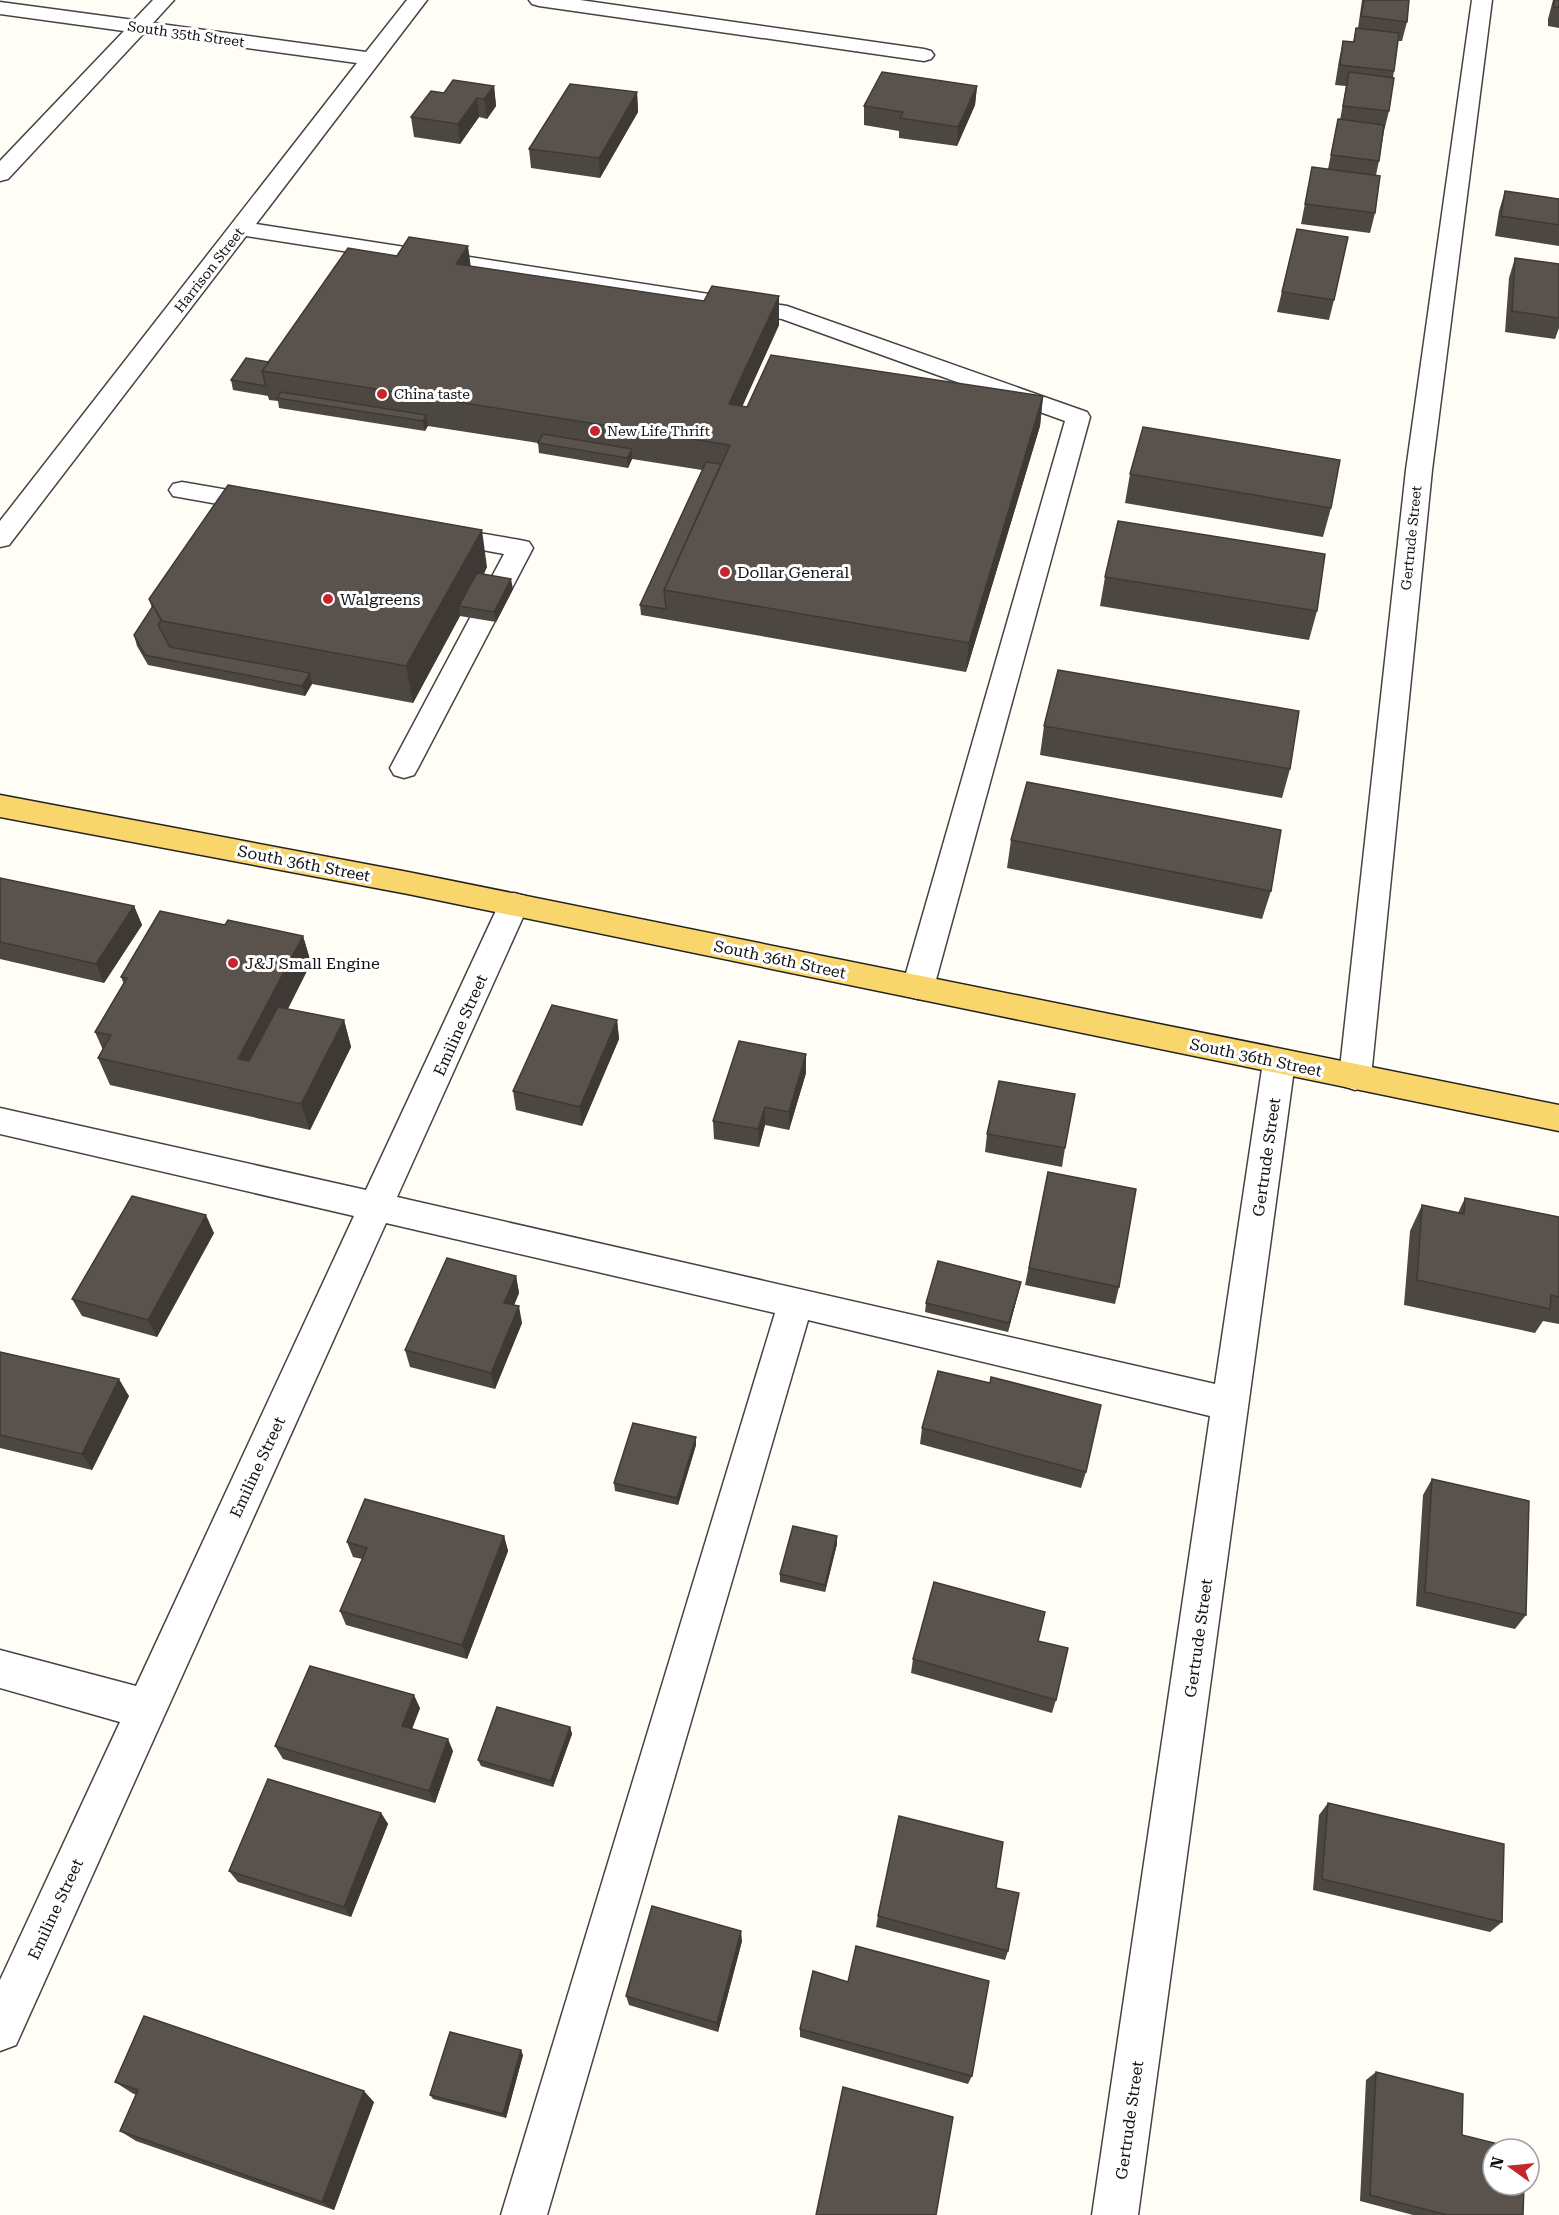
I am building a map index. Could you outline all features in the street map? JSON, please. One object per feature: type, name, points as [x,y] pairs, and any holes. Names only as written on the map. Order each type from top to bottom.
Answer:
[{"type":"main road","name":"South 36th Street","points":[[0,806],[514,904],[1559,1118]]},
{"type":"street","points":[[0,174],[164,0]]},
{"type":"street","name":"Harrison Street","points":[[0,539],[417,0]]},
{"type":"street","points":[[539,0],[924,55]]},
{"type":"street","name":"Gertrude Street","points":[[1355,1077],[1419,470],[1482,0]]},
{"type":"street","name":"South 35th Street","points":[[0,8],[371,59]]},
{"type":"street","points":[[241,228],[787,313],[1078,417],[918,987]]},
{"type":"street","points":[[182,490],[287,508]]},
{"type":"street","points":[[404,768],[520,548],[415,530]]},
{"type":"street","name":"Emiline Street","points":[[0,2029],[514,904]]},
{"type":"street","name":"Gertrude Street","points":[[1115,2215],[1279,1062]]},
{"type":"street","points":[[0,1121],[796,1302],[1231,1404]]},
{"type":"street","points":[[524,2215],[796,1302]]},
{"type":"street","points":[[0,1669],[146,1710]]},
{"type":"building","points":[[1364,0],[1409,0],[1407,22],[1361,16]]},
{"type":"building","points":[[1554,0],[1559,0],[1559,8],[1554,7]]},
{"type":"building","points":[[1356,28],[1399,33],[1394,71],[1340,65],[1343,41],[1354,42]]},
{"type":"building","points":[[882,72],[977,86],[958,127],[900,118],[903,112],[864,106]]},
{"type":"building","points":[[1349,72],[1394,78],[1389,111],[1343,106]]},
{"type":"building","points":[[453,80],[494,86],[484,99],[477,98],[458,124],[411,117],[431,91],[444,93]]},
{"type":"building","points":[[570,84],[637,92],[599,158],[529,149]]},
{"type":"building","points":[[1338,119],[1384,125],[1379,161],[1331,155]]},
{"type":"building","points":[[1312,167],[1380,176],[1375,213],[1305,204]]},
{"type":"building","points":[[1505,191],[1559,199],[1559,225],[1501,216]]},
{"type":"building","points":[[1297,229],[1348,237],[1334,300],[1282,292]]},
{"type":"building","points":[[409,237],[468,246],[456,264],[704,301],[712,286],[779,296],[729,404],[747,407],[771,355],[1043,396],[969,643],[664,590],[730,445],[262,371],[348,248],[397,256]]},
{"type":"building","points":[[1515,258],[1559,264],[1559,318],[1512,311]]},
{"type":"building","points":[[246,358],[269,362],[262,371],[266,386],[231,380]]},
{"type":"building","points":[[281,392],[426,415],[423,421],[277,398]]},
{"type":"building","points":[[1143,427],[1340,460],[1331,508],[1130,474]]},
{"type":"building","points":[[543,434],[632,449],[627,458],[538,443]]},
{"type":"building","points":[[706,462],[721,464],[664,590],[666,609],[640,605]]},
{"type":"building","name":"Walgreens","points":[[228,485],[482,530],[406,666],[162,621],[149,599]]},
{"type":"building","points":[[1118,521],[1325,554],[1317,611],[1105,577]]},
{"type":"building","points":[[477,573],[511,579],[494,612],[459,606]]},
{"type":"building","points":[[153,606],[161,620],[158,625],[170,647],[310,673],[302,686],[145,655],[134,635]]},
{"type":"building","points":[[1058,670],[1299,711],[1290,769],[1044,726]]},
{"type":"building","points":[[1027,782],[1281,830],[1271,891],[1011,840]]},
{"type":"building","points":[[0,878],[134,906],[96,964],[0,942]]},
{"type":"building","points":[[160,911],[225,925],[228,920],[303,936],[238,1059],[249,1061],[278,1007],[344,1020],[301,1104],[98,1058],[111,1035],[95,1032],[127,978],[121,977]]},
{"type":"building","points":[[552,1005],[617,1020],[580,1107],[513,1091]]},
{"type":"building","points":[[739,1041],[806,1054],[789,1112],[765,1107],[758,1129],[713,1121]]},
{"type":"building","points":[[999,1081],[1075,1094],[1065,1148],[987,1134]]},
{"type":"building","points":[[1048,1172],[1136,1189],[1119,1287],[1029,1268]]},
{"type":"building","points":[[132,1196],[206,1215],[148,1320],[72,1299]]},
{"type":"building","points":[[1465,1198],[1559,1217],[1559,1297],[1551,1295],[1550,1309],[1417,1280],[1422,1205],[1464,1214]]},
{"type":"building","points":[[447,1258],[516,1276],[504,1303],[519,1306],[491,1373],[405,1350]]},
{"type":"building","points":[[938,1261],[1021,1282],[1009,1323],[926,1303]]},
{"type":"building","points":[[0,1352],[119,1379],[82,1454],[0,1435]]},
{"type":"building","points":[[938,1371],[990,1383],[991,1377],[1101,1405],[1086,1472],[922,1428]]},
{"type":"building","points":[[633,1423],[696,1437],[677,1498],[614,1483]]},
{"type":"building","points":[[1432,1479],[1529,1501],[1526,1615],[1425,1592]]},
{"type":"building","points":[[365,1499],[504,1536],[462,1645],[340,1611],[367,1548],[347,1542]]},
{"type":"building","points":[[793,1526],[837,1536],[825,1585],[780,1574]]},
{"type":"building","points":[[934,1582],[1045,1612],[1038,1641],[1068,1648],[1056,1700],[913,1659]]},
{"type":"building","points":[[310,1666],[414,1695],[402,1726],[448,1739],[429,1791],[275,1746]]},
{"type":"building","points":[[497,1707],[570,1727],[551,1781],[478,1760]]},
{"type":"building","points":[[268,1779],[381,1813],[344,1907],[229,1871]]},
{"type":"building","points":[[1328,1803],[1504,1844],[1502,1922],[1322,1879]]},
{"type":"building","points":[[899,1816],[1003,1842],[996,1888],[1019,1893],[1008,1951],[878,1916]]},
{"type":"building","points":[[652,1906],[741,1931],[717,2023],[626,1996]]},
{"type":"building","points":[[856,1946],[989,1981],[972,2076],[800,2029],[813,1971],[848,1982]]},
{"type":"building","points":[[144,2016],[364,2091],[322,2202],[120,2131],[138,2090],[115,2082]]},
{"type":"building","points":[[450,2032],[521,2050],[503,2114],[430,2095]]},
{"type":"building","points":[[1376,2072],[1463,2094],[1462,2135],[1481,2140],[1481,2197],[1524,2197],[1523,2215],[1447,2215],[1370,2195]]},
{"type":"building","points":[[843,2087],[953,2117],[936,2215],[816,2215]]},
{"type":"place","name":"China taste","points":[[382,394]]},
{"type":"place","name":"New Life Thrift","points":[[595,431]]},
{"type":"place","name":"Dollar General","points":[[725,572]]},
{"type":"place","name":"Walgreens","points":[[328,599]]},
{"type":"place","name":"J&J Small Engine","points":[[233,963]]}]
